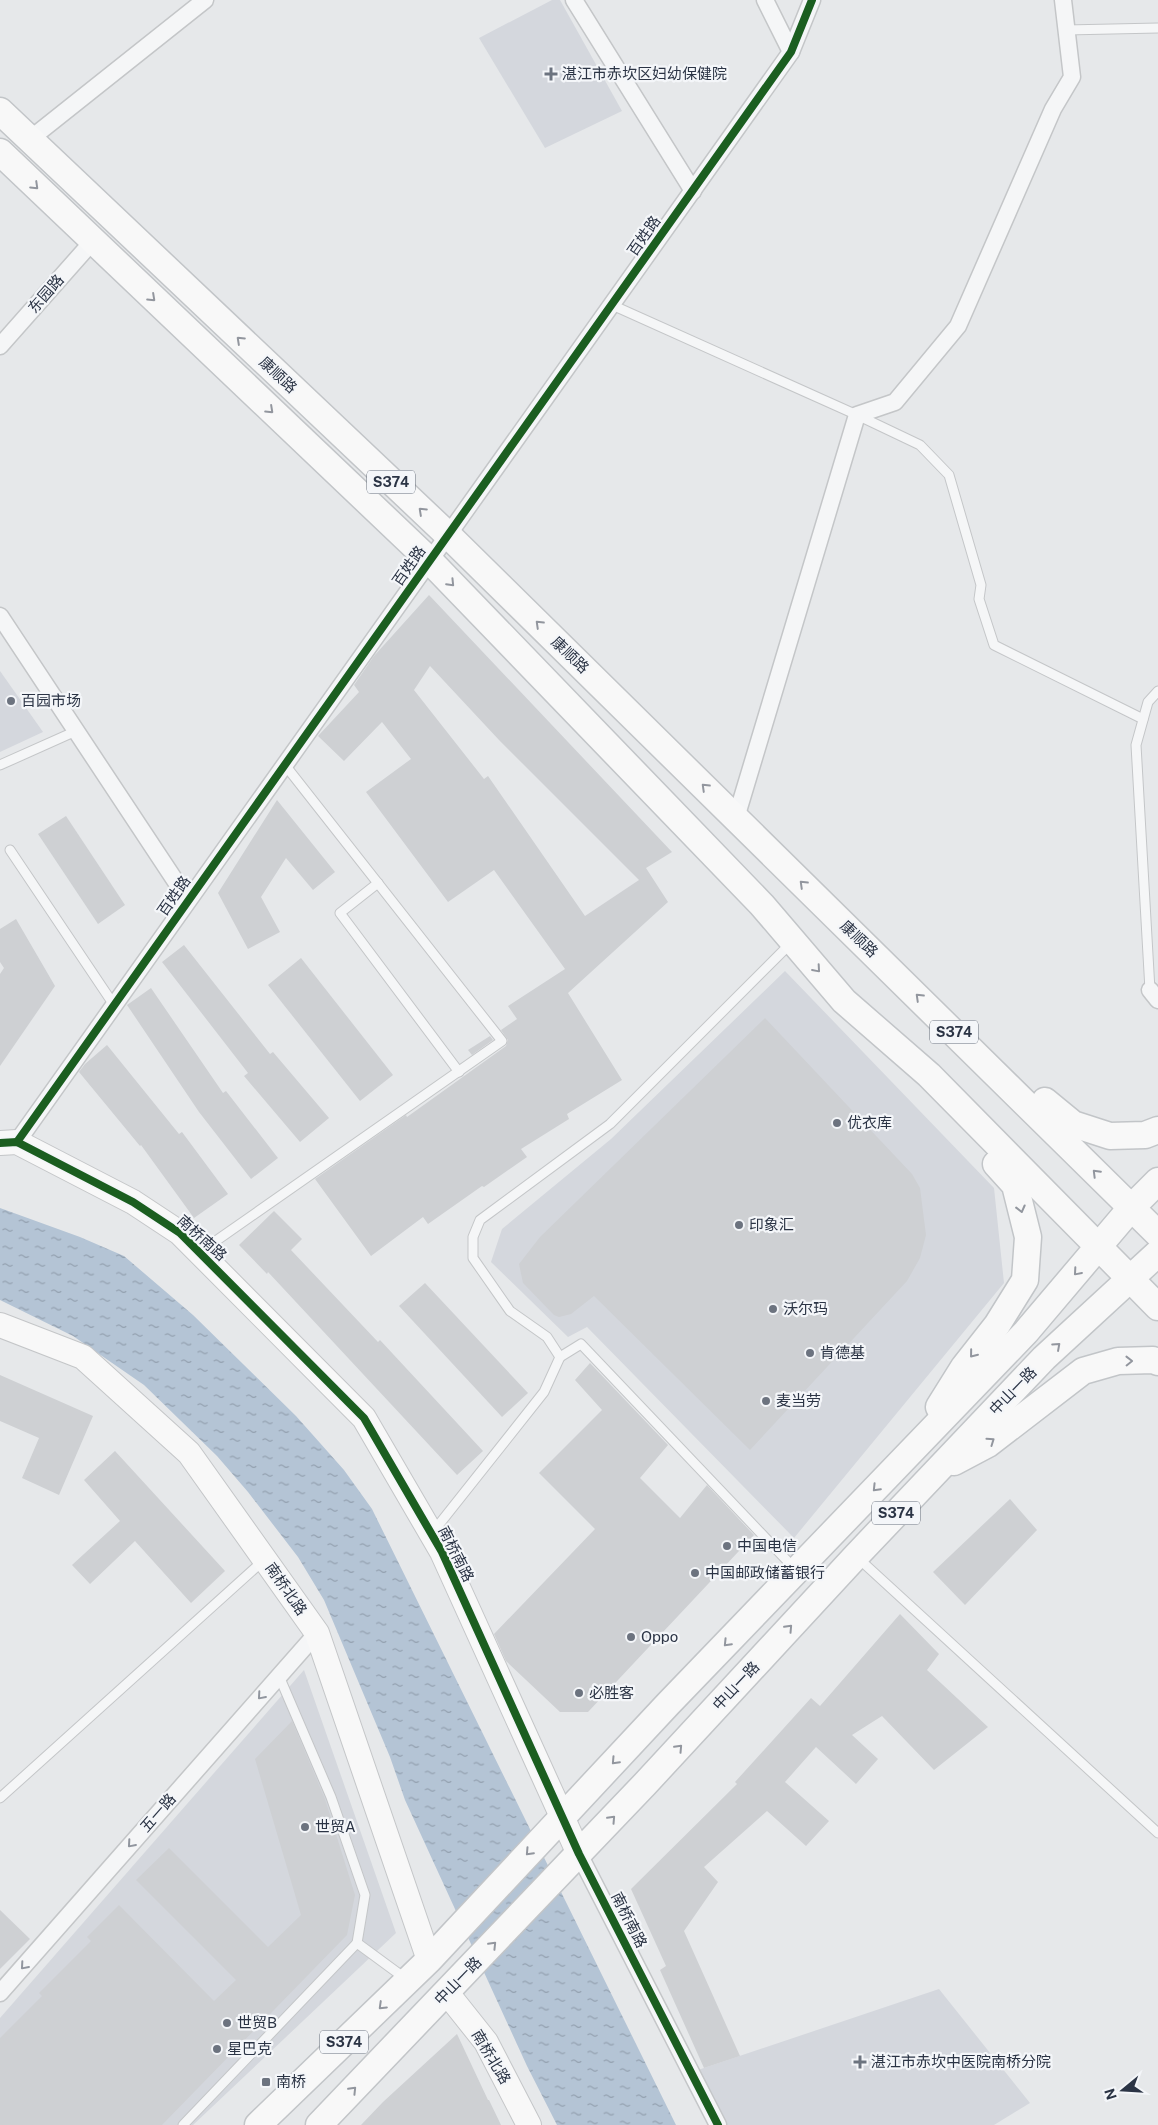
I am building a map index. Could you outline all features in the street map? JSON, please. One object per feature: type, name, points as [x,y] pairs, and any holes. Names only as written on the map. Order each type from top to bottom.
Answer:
[{"type":"main road","name":"康顺路","points":[[0,111],[448,535],[1131,1208]]},
{"type":"main road","name":"康顺路","points":[[0,152],[92,242],[430,562],[762,905],[844,1000],[929,1076],[1098,1248]]},
{"type":"main road","points":[[844,1000],[1015,1185],[1028,1237],[1025,1280],[997,1325],[964,1366],[913,1450]]},
{"type":"main road","points":[[961,1039],[1016,1077],[1073,1124],[1110,1136],[1145,1135],[1158,1130]]},
{"type":"main road","points":[[562,1816],[1026,1332],[1131,1208],[1158,1180]]},
{"type":"main road","name":"S374","points":[[1131,1208],[1158,1234]]},
{"type":"main road","name":"S374","points":[[1098,1248],[1131,1279]]},
{"type":"main road","name":"中山一路","points":[[319,2125],[579,1854],[856,1556],[1044,1358],[1158,1253]]},
{"type":"main road","points":[[1131,1279],[1158,1307]]},
{"type":"main road","points":[[934,1473],[988,1444],[1083,1371],[1118,1361],[1153,1360],[1158,1362]]},
{"type":"main road","name":"S374","points":[[258,2125],[429,1960],[562,1816]]},
{"type":"street","points":[[29,140],[205,0]]},
{"type":"street","points":[[574,0],[693,191]]},
{"type":"street","points":[[765,0],[791,52]]},
{"type":"street","name":"百姓路","points":[[8,1142],[114,1005],[791,52],[812,0]]},
{"type":"street","points":[[736,818],[857,415],[895,402],[958,326],[1053,109],[1072,77],[1063,0]]},
{"type":"street","name":"东园路","points":[[0,346],[92,242]]},
{"type":"street","points":[[0,616],[188,900]]},
{"type":"street","name":"南桥南路","points":[[8,1142],[132,1202],[180,1233],[364,1418],[442,1552],[579,1854],[718,2125]]},
{"type":"street","name":"南桥北路","points":[[0,1325],[83,1357],[189,1453],[316,1633],[429,1960]]},
{"type":"street","name":"五一路","points":[[0,1994],[316,1633]]},
{"type":"street","name":"南桥北路","points":[[447,1993],[486,2042],[529,2125]]},
{"type":"lane","points":[[1066,30],[1158,28]]},
{"type":"lane","points":[[612,305],[920,445],[949,475],[982,585],[980,599],[994,645],[1143,719]]},
{"type":"lane","points":[[1154,995],[1136,745],[1148,702],[1158,692]]},
{"type":"lane","points":[[0,766],[76,731]]},
{"type":"lane","points":[[200,1252],[502,1041],[284,765]]},
{"type":"lane","points":[[10,850],[114,1005]]},
{"type":"lane","points":[[378,883],[340,913],[459,1072]]},
{"type":"lane","points":[[560,1357],[547,1337],[510,1311],[473,1258],[473,1237],[480,1220],[610,1124],[793,941]]},
{"type":"lane","points":[[431,1534],[544,1392],[560,1357],[581,1344],[797,1571]]},
{"type":"lane","points":[[856,1556],[1158,1833]]},
{"type":"lane","points":[[0,1798],[265,1560]]},
{"type":"lane","points":[[184,2125],[357,1944],[365,1894],[331,1798],[279,1676]]},
{"type":"lane","points":[[357,1944],[408,1980]]},
{"type":"shaded area","name":"湛江市赤坎区妇幼保健院","points":[[552,0],[560,0],[622,111],[545,148],[479,38]]},
{"type":"shaded area","name":"百园市场","points":[[0,671],[43,732],[0,752]]},
{"type":"shaded area","name":"印象汇","points":[[785,971],[994,1188],[1004,1283],[794,1538],[587,1327],[568,1337],[491,1262],[502,1229],[611,1139]]},
{"type":"shaded area","points":[[304,1670],[396,1933],[193,2125],[0,2125],[0,2018]]},
{"type":"shaded area","name":"湛江市赤坎中医院南桥分院","points":[[939,1989],[1030,2103],[994,2125],[727,2125],[698,2070]]},
{"type":"water","points":[[0,1208],[80,1237],[124,1256],[193,1315],[296,1416],[344,1470],[372,1509],[676,2125],[557,2125],[527,2066],[405,1800],[390,1757],[324,1600],[298,1557],[248,1492],[217,1456],[144,1385],[73,1336],[0,1300]]},
{"type":"building","points":[[429,595],[672,852],[646,868],[668,902],[568,993],[622,1080],[567,1114],[569,1119],[521,1149],[527,1157],[428,1224],[423,1217],[371,1256],[315,1179],[406,1115],[407,1117],[506,1046],[508,1040],[501,1030],[517,1019],[508,1006],[565,969],[494,870],[448,902],[366,792],[411,759],[382,722],[344,761],[318,736],[359,692],[354,685],[374,656]],"holes":[[[430,666],[499,740],[639,880],[585,916],[488,776],[484,779],[414,690]]]},
{"type":"building","points":[[277,800],[335,872],[313,890],[286,858],[261,897],[280,932],[248,949],[218,893]]},
{"type":"building","points":[[66,816],[125,905],[98,924],[38,834]]},
{"type":"building","points":[[16,919],[55,986],[0,1066],[0,974],[4,968],[0,962],[0,929]]},
{"type":"building","points":[[184,945],[270,1054],[273,1052],[329,1118],[300,1142],[244,1076],[248,1073],[162,962]]},
{"type":"building","points":[[301,958],[393,1075],[360,1101],[268,985]]},
{"type":"building","points":[[151,988],[223,1093],[226,1091],[278,1158],[251,1179],[199,1112],[127,1005]]},
{"type":"building","name":"印象汇","points":[[765,1018],[912,1174],[920,1188],[926,1235],[920,1258],[907,1281],[750,1450],[594,1296],[571,1314],[559,1317],[554,1315],[523,1283],[519,1264],[540,1237]]},
{"type":"building","points":[[490,1036],[493,1040],[472,1055],[468,1050]]},
{"type":"building","points":[[107,1045],[179,1134],[182,1132],[228,1194],[194,1218],[141,1145],[79,1072],[85,1064]]},
{"type":"building","points":[[274,1211],[302,1239],[291,1250],[378,1342],[380,1340],[483,1451],[457,1475],[268,1272],[267,1274],[239,1245]]},
{"type":"building","points":[[425,1283],[528,1393],[502,1417],[399,1306]]},
{"type":"building","points":[[590,1363],[668,1445],[640,1478],[680,1518],[707,1485],[754,1535],[588,1712],[560,1712],[506,1661],[494,1634],[595,1529],[539,1473],[602,1410],[575,1380]]},
{"type":"building","points":[[0,1375],[93,1416],[59,1495],[22,1478],[39,1438],[0,1421]]},
{"type":"building","points":[[115,1451],[225,1571],[191,1603],[135,1541],[90,1584],[72,1565],[120,1521],[84,1480]]},
{"type":"building","points":[[1010,1499],[1037,1530],[965,1605],[933,1572]]},
{"type":"building","points":[[900,1614],[939,1654],[927,1670],[988,1727],[934,1770],[882,1716],[852,1735],[878,1759],[856,1784],[816,1747],[785,1782],[829,1821],[806,1846],[767,1811],[704,1867],[718,1882],[684,1931],[740,2056],[704,2068],[660,1970],[666,1966],[631,1889],[737,1784],[735,1782],[811,1698],[820,1706]]},
{"type":"building","points":[[292,1721],[325,1799],[355,1895],[347,1935],[162,2125],[0,2125],[0,2038],[42,1996],[39,1993],[91,1941],[87,1937],[119,1905],[214,2001],[236,1980],[136,1880],[169,1848],[268,1947],[301,1915],[255,1759]]},
{"type":"building","points":[[0,1910],[30,1939],[0,1969]]},
{"type":"building","points":[[457,2034],[501,2125],[361,2125],[383,2102]]},
{"type":"cycle path","points":[[17,1142],[791,52],[812,0]]},
{"type":"cycle path","points":[[0,1143],[17,1142],[133,1202],[180,1233],[364,1418],[442,1552],[579,1854],[718,2125]]},
{"type":"place","name":"湛江市赤坎区妇幼保健院","points":[[551,74]]},
{"type":"place","name":"百园市场","points":[[11,701]]},
{"type":"place","name":"优衣库","points":[[837,1123]]},
{"type":"place","name":"印象汇","points":[[739,1225]]},
{"type":"place","name":"沃尔玛","points":[[773,1309]]},
{"type":"place","name":"肯德基","points":[[810,1353]]},
{"type":"place","name":"麦当劳","points":[[766,1401]]},
{"type":"place","name":"中国电信","points":[[727,1546]]},
{"type":"place","name":"中国邮政储蓄银行","points":[[695,1573]]},
{"type":"place","name":"Oppo","points":[[631,1637]]},
{"type":"place","name":"必胜客","points":[[579,1693]]},
{"type":"place","name":"世贸A","points":[[305,1827]]},
{"type":"place","name":"世贸B","points":[[227,2023]]},
{"type":"place","name":"星巴克","points":[[217,2049]]},
{"type":"place","name":"湛江市赤坎中医院南桥分院","points":[[860,2062]]},
{"type":"place","name":"南桥","points":[[266,2082]]}]
